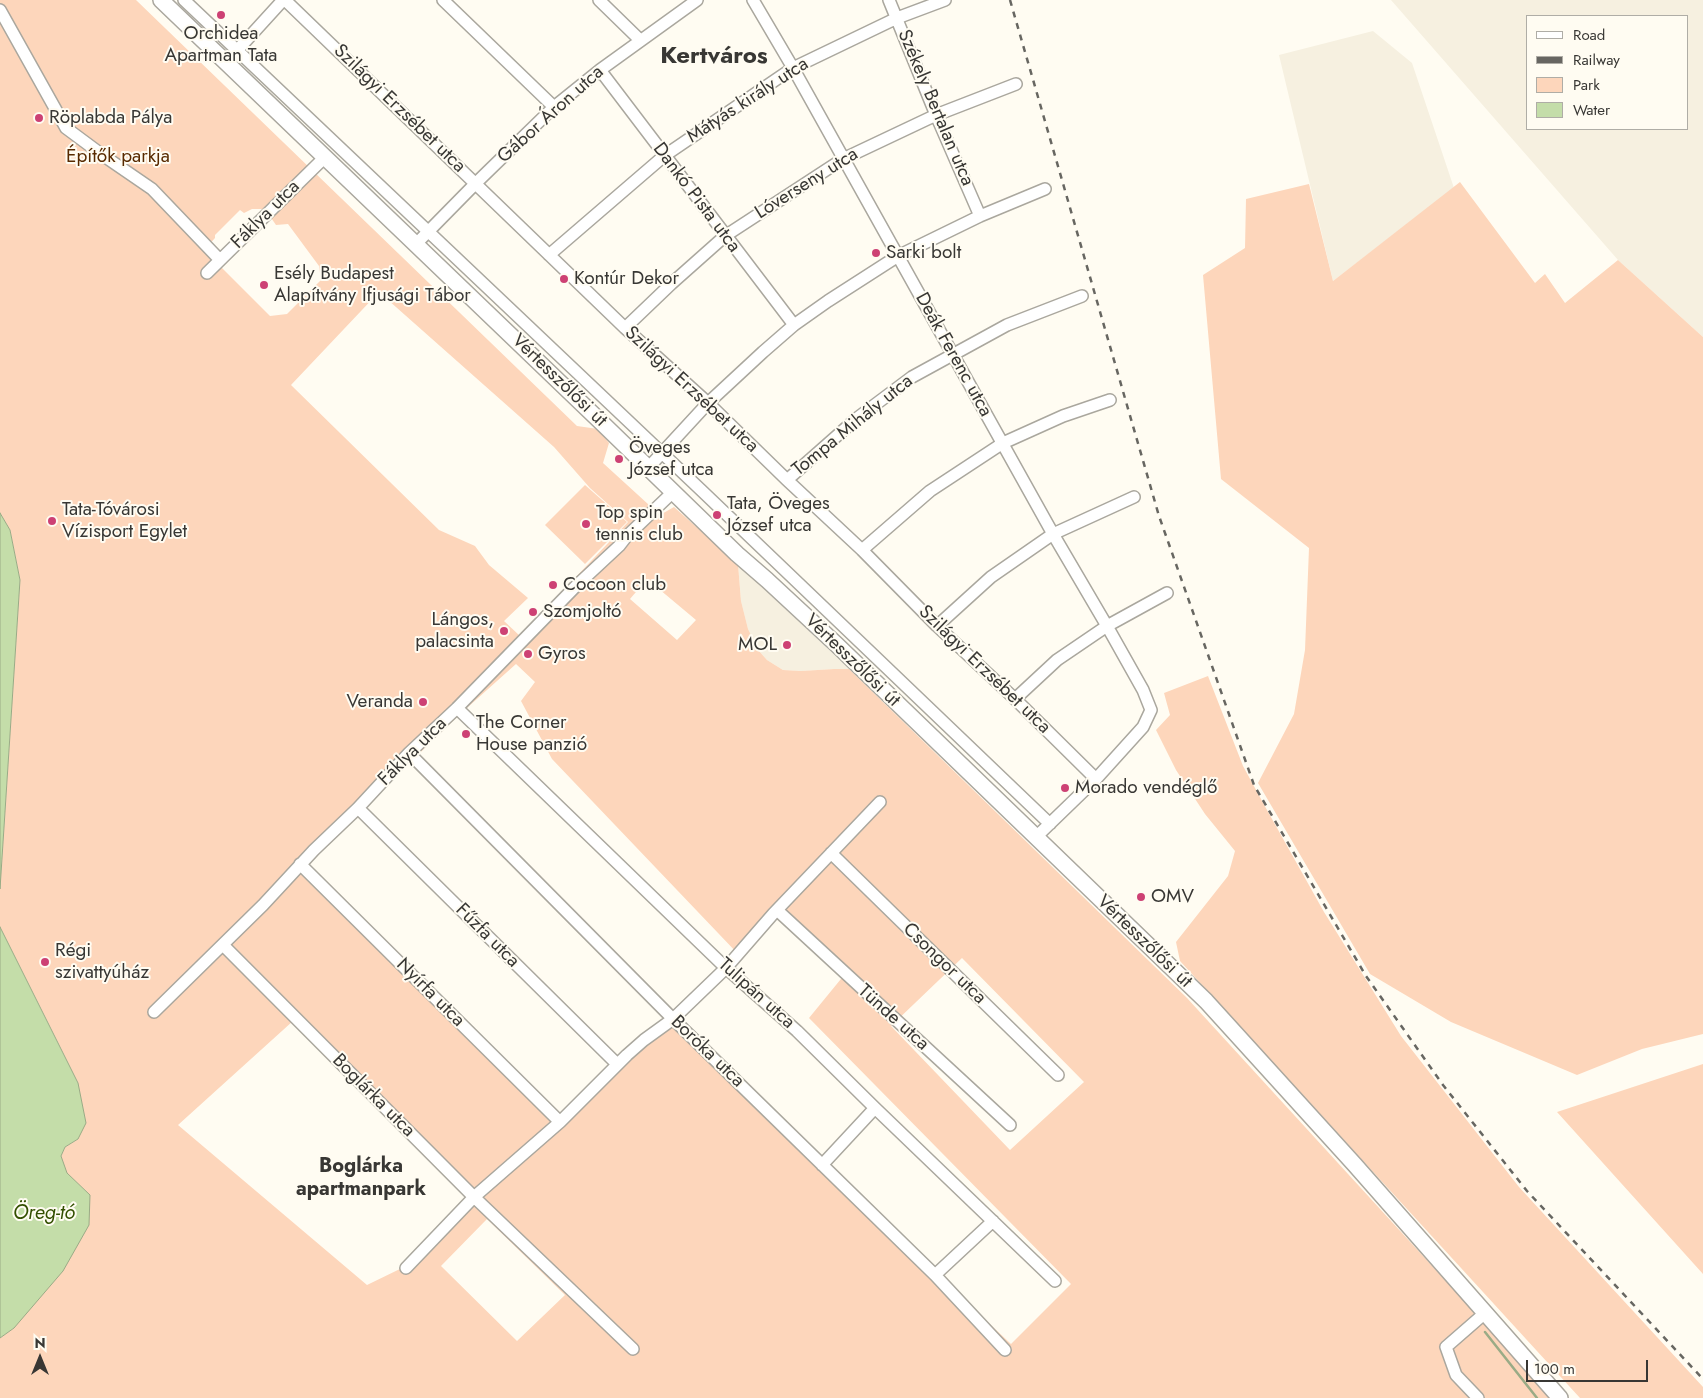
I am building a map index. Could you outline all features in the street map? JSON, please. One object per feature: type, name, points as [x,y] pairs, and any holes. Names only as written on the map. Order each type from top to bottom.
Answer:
[{"type":"main road","name":"Vértesszőlősi út","points":[[161,0],[649,467],[737,554],[837,645],[1206,1001],[1355,1165],[1560,1398]]},
{"type":"street","name":"Vértesszőlősi út","points":[[184,0],[1050,824]]},
{"type":"street","points":[[226,63],[284,0]]},
{"type":"street","name":"Szilágyi Erzsébet utca","points":[[284,0],[625,328],[708,403],[862,550],[937,626],[1096,779]]},
{"type":"street","points":[[443,0],[554,107]]},
{"type":"street","points":[[599,0],[640,40]]},
{"type":"street","name":"Gábor Áron utca","points":[[416,244],[554,107],[640,40],[697,0]]},
{"type":"street","name":"Deák Ferenc utca","points":[[753,0],[793,68],[1053,534],[1143,690],[1151,710],[1143,728],[1096,779]]},
{"type":"street","name":"Székely Bertalan utca","points":[[889,0],[980,216]]},
{"type":"street","name":"Mátyás király utca","points":[[550,255],[664,156],[793,68],[897,18],[945,0]]},
{"type":"street","points":[[0,10],[66,128],[100,154],[152,189],[220,260]]},
{"type":"street","name":"Dankó Pista utca","points":[[600,70],[794,325]]},
{"type":"street","name":"Lóverseny utca","points":[[625,328],[725,236],[843,159],[936,115],[1016,84]]},
{"type":"street","name":"Fáklya utca","points":[[207,272],[325,157]]},
{"type":"street","points":[[649,467],[708,403],[794,325],[828,301],[898,256],[980,216],[1045,189]]},
{"type":"street","name":"Tompa Mihály utca","points":[[787,480],[856,419],[912,377],[1007,325],[1082,296]]},
{"type":"street","points":[[862,550],[930,491],[1003,444],[1063,416],[1110,400]]},
{"type":"street","name":"Fáklya utca","points":[[154,1012],[358,808],[409,753],[457,708],[575,587],[673,492]]},
{"type":"street","points":[[937,626],[991,577],[1053,534],[1134,497]]},
{"type":"street","points":[[1015,699],[1057,660],[1107,626],[1167,593]]},
{"type":"street","name":"Tulipán utca","points":[[457,708],[726,968],[797,1031],[1055,1281]]},
{"type":"street","points":[[958,763],[971,748]]},
{"type":"street","name":"Boróka utca","points":[[409,753],[674,1019],[935,1275],[1005,1350]]},
{"type":"street","points":[[1035,838],[1096,779]]},
{"type":"street","points":[[406,1268],[474,1197],[560,1122],[617,1064],[644,1040],[674,1019],[726,968],[777,910],[880,802]]},
{"type":"street","name":"Fűzfa utca","points":[[358,808],[617,1064]]},
{"type":"street","name":"Csongor utca","points":[[831,853],[1058,1075]]},
{"type":"street","name":"Nyírfa utca","points":[[300,864],[560,1122]]},
{"type":"street","name":"Tünde utca","points":[[777,910],[1010,1125]]},
{"type":"street","name":"Boglárka utca","points":[[223,945],[474,1197],[633,1349]]},
{"type":"street","points":[[822,1165],[875,1108]]},
{"type":"street","points":[[935,1275],[993,1221]]},
{"type":"street","points":[[1478,1398],[1456,1375],[1446,1347],[1485,1313]]},
{"type":"shaded area","points":[[1391,0],[1703,0],[1703,337],[1618,260]]},
{"type":"shaded area","points":[[1373,31],[1412,63],[1454,188],[1333,281],[1279,55]]},
{"type":"shaded area","points":[[738,564],[849,669],[783,670],[767,660],[759,651],[748,629],[741,601]]},
{"type":"green space","name":"Építők parkja","points":[[0,0],[136,0],[577,426],[598,429],[609,443],[603,463],[660,515],[674,507],[738,564],[741,601],[748,629],[759,651],[767,660],[783,670],[849,669],[1187,998],[1553,1398],[0,1398],[0,1338],[14,1328],[90,1195],[66,1173],[61,1156],[65,1147],[78,1139],[78,1083],[0,927],[0,889],[20,580],[10,530],[0,513]],"holes":[[[252,209],[265,209],[276,225],[288,224],[319,266],[321,280],[287,314],[270,316],[204,250],[215,238],[215,235],[240,210],[244,213]],[[379,292],[554,447],[590,488],[628,522],[520,636],[504,621],[528,598],[489,565],[475,546],[439,530],[291,385]],[[647,579],[696,620],[677,640],[630,599]],[[516,664],[535,682],[521,701],[552,759],[739,955],[783,910],[845,974],[809,1018],[1071,1284],[1011,1344],[720,1071],[673,1019],[560,1122],[301,868],[459,715]],[[962,958],[1084,1082],[1010,1150],[891,1026]],[[293,1021],[469,1196],[404,1267],[367,1285],[178,1125]],[[487,1219],[565,1295],[517,1341],[441,1266]]]},
{"type":"green space","points":[[1460,182],[1535,283],[1545,274],[1565,303],[1618,260],[1703,337],[1703,1034],[1642,1049],[1577,1075],[1451,1022],[1370,974],[1258,783],[1294,714],[1305,650],[1309,548],[1221,479],[1203,275],[1245,248],[1246,199],[1309,184],[1333,281]]},
{"type":"green space","name":"Top spin tennis club","points":[[585,485],[627,522],[585,564],[545,525]]},
{"type":"green space","points":[[1208,676],[1243,766],[1324,912],[1401,1036],[1519,1187],[1703,1387],[1703,1398],[1580,1398],[1180,961],[1176,942],[1228,876],[1235,851],[1205,814],[1176,770],[1156,730],[1170,715],[1164,693]]},
{"type":"green space","points":[[1703,1064],[1703,1274],[1557,1112]]},
{"type":"water","points":[[0,513],[10,530],[20,580],[0,889]]},
{"type":"water","name":"Öreg-tó","points":[[0,927],[78,1083],[86,1123],[78,1139],[65,1147],[61,1156],[67,1173],[90,1195],[89,1225],[63,1271],[14,1328],[0,1338]]},
{"type":"waterway","points":[[1485,1332],[1537,1398]]},
{"type":"railway","points":[[1010,0],[1159,516],[1254,785],[1366,976],[1443,1085],[1527,1191],[1703,1379]]},
{"type":"place","name":"Orchidea Apartman Tata","points":[[221,15]]},
{"type":"place","name":"Röplabda Pálya","points":[[39,118]]},
{"type":"place","name":"Sarki bolt","points":[[876,253]]},
{"type":"place","name":"Kontúr Dekor","points":[[564,279]]},
{"type":"place","name":"Esély Budapest Alapítvány Ifjusági Tábor","points":[[264,285]]},
{"type":"place","name":"Öveges József utca","points":[[619,459]]},
{"type":"place","name":"Tata, Öveges József utca","points":[[717,515]]},
{"type":"place","name":"Tata-Tóvárosi Vízisport Egylet","points":[[52,521]]},
{"type":"place","name":"Top spin tennis club","points":[[586,524]]},
{"type":"place","name":"Cocoon club","points":[[553,585]]},
{"type":"place","name":"Szomjoltó","points":[[533,612]]},
{"type":"place","name":"Lángos, palacsinta","points":[[504,631]]},
{"type":"place","name":"MOL","points":[[787,645]]},
{"type":"place","name":"Gyros","points":[[528,654]]},
{"type":"place","name":"Veranda","points":[[423,702]]},
{"type":"place","name":"The Corner House panzió","points":[[466,734]]},
{"type":"place","name":"Morado vendéglő","points":[[1065,788]]},
{"type":"place","name":"OMV","points":[[1141,897]]},
{"type":"place","name":"Régi szivattyúház","points":[[45,962]]},
{"type":"district","name":"Kertváros","points":[[714,57]]},
{"type":"district","name":"Boglárka apartmanpark","points":[[361,1178]]}]
